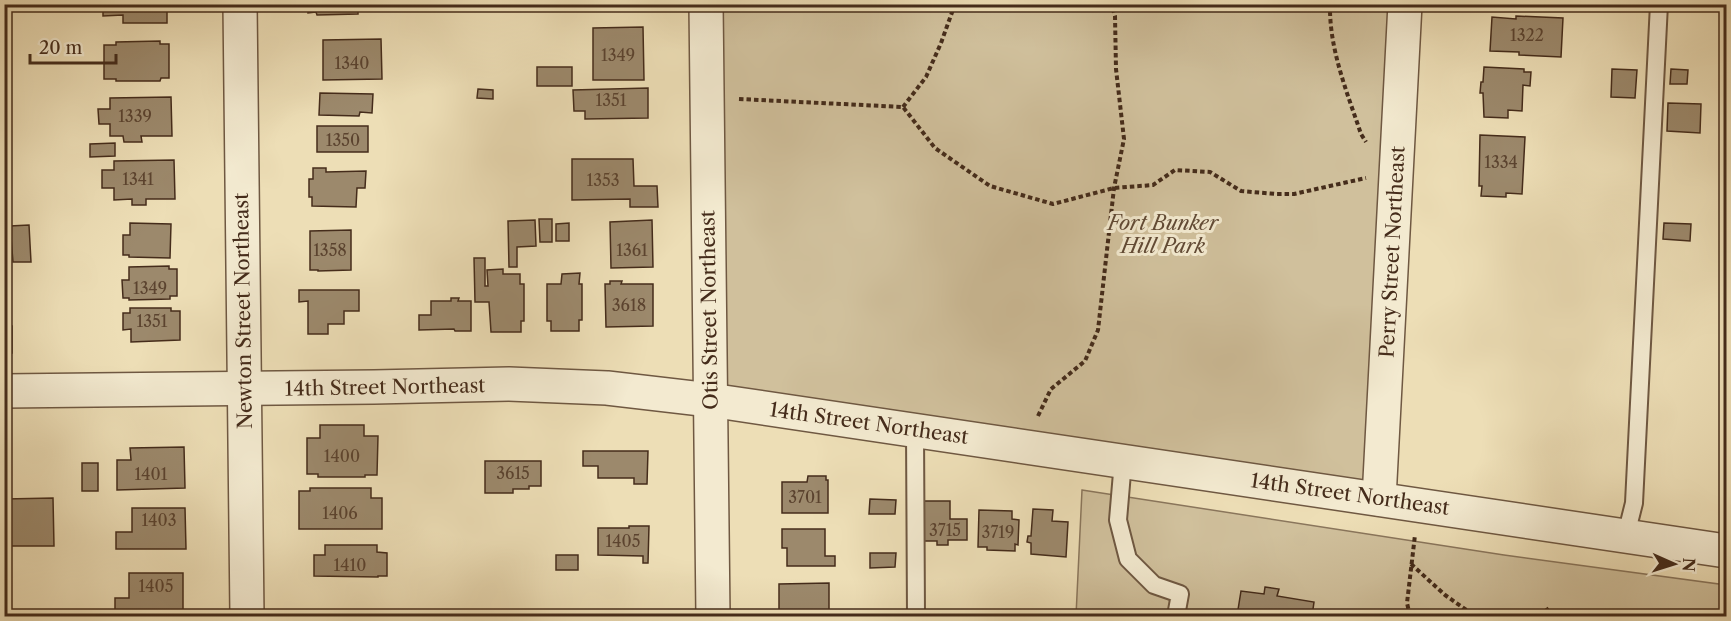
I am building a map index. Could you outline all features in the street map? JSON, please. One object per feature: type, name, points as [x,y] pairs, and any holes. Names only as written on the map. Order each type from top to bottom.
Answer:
[{"type":"street","name":"Newton Street Northeast","points":[[240,4],[247,616]]},
{"type":"street","name":"Otis Street Northeast","points":[[706,4],[713,616]]},
{"type":"street","name":"Perry Street Northeast","points":[[1379,498],[1405,4]]},
{"type":"street","name":"14th Street Northeast","points":[[4,391],[509,384],[607,388],[710,400],[1726,551]]},
{"type":"lane","points":[[1626,536],[1634,503],[1659,4]]},
{"type":"lane","points":[[915,430],[916,616]]},
{"type":"lane","points":[[1123,461],[1118,520],[1128,559],[1154,585],[1180,594],[1176,616]]},
{"type":"path","points":[[903,107],[926,77],[955,4]]},
{"type":"path","points":[[1038,416],[1051,389],[1085,361],[1098,330],[1114,188],[1124,139],[1116,69],[1115,16],[1112,4]]},
{"type":"path","points":[[1330,4],[1331,36],[1336,58],[1361,134],[1376,160],[1385,171],[1396,177]]},
{"type":"path","points":[[740,99],[903,107],[935,148],[990,186],[1053,204],[1114,188],[1153,185],[1175,170],[1210,172],[1241,191],[1277,194],[1294,194],[1369,177],[1384,175],[1396,177]]},
{"type":"path","points":[[1410,616],[1407,603],[1419,504]]},
{"type":"path","points":[[1412,564],[1445,595],[1475,616]]},
{"type":"path","points":[[1546,608],[1552,616]]},
{"type":"green space","name":"Fort Bunker Hill Park","points":[[706,5],[1405,5],[1379,499],[710,400]]},
{"type":"green space","points":[[1082,490],[1504,555],[1726,585],[1726,616],[1076,616]]},
{"type":"building","points":[[103,4],[167,4],[167,23],[123,23],[123,15],[103,16]]},
{"type":"building","points":[[308,4],[358,4],[358,14],[317,15],[316,12],[308,13]]},
{"type":"building","points":[[1516,16],[1563,18],[1561,57],[1490,51],[1492,17],[1516,19]]},
{"type":"building","points":[[643,27],[644,80],[593,80],[593,28]]},
{"type":"building","points":[[381,39],[382,79],[323,80],[323,40]]},
{"type":"building","points":[[160,41],[160,44],[169,44],[169,78],[161,78],[160,81],[104,79],[104,45],[116,45],[116,42]]},
{"type":"building","points":[[537,67],[572,67],[572,86],[537,86]]},
{"type":"building","points":[[1484,67],[1524,69],[1524,72],[1531,72],[1530,86],[1523,85],[1522,111],[1508,110],[1508,118],[1484,117],[1483,93],[1480,93]]},
{"type":"building","points":[[1612,69],[1637,70],[1635,98],[1611,97]]},
{"type":"building","points":[[1671,69],[1688,70],[1687,84],[1670,84]]},
{"type":"building","points":[[648,88],[648,118],[585,119],[585,111],[574,111],[573,90]]},
{"type":"building","points":[[478,89],[493,90],[493,99],[477,98]]},
{"type":"building","points":[[320,93],[373,94],[372,113],[360,112],[359,116],[319,115]]},
{"type":"building","points":[[171,97],[172,136],[141,136],[142,142],[124,142],[123,136],[110,136],[110,124],[99,124],[98,109],[110,109],[110,98]]},
{"type":"building","points":[[1668,103],[1701,104],[1700,133],[1667,131]]},
{"type":"building","points":[[317,126],[368,126],[368,152],[317,152]]},
{"type":"building","points":[[1480,135],[1525,137],[1522,194],[1506,193],[1506,197],[1481,196],[1482,186],[1479,186]]},
{"type":"building","points":[[115,143],[115,156],[90,157],[90,144]]},
{"type":"building","points":[[572,159],[633,159],[634,186],[657,186],[658,207],[630,207],[630,199],[572,200]]},
{"type":"building","points":[[174,160],[175,199],[146,199],[146,205],[132,205],[132,199],[114,200],[114,188],[102,188],[102,170],[114,170],[114,161]]},
{"type":"building","points":[[313,168],[326,168],[326,172],[366,171],[365,188],[357,188],[356,207],[312,206],[312,197],[309,197],[309,179],[313,179]]},
{"type":"building","points":[[539,219],[552,219],[552,242],[540,242]]},
{"type":"building","points":[[535,220],[536,246],[517,247],[517,267],[509,267],[508,221]]},
{"type":"building","points":[[652,220],[653,267],[611,268],[610,222]]},
{"type":"building","points":[[130,223],[171,224],[170,258],[123,255],[123,235],[130,235]]},
{"type":"building","points":[[569,223],[569,241],[556,241],[556,224]]},
{"type":"building","points":[[1664,223],[1691,224],[1690,241],[1663,239]]},
{"type":"building","points":[[29,225],[31,262],[13,262],[10,226]]},
{"type":"building","points":[[351,230],[351,270],[310,270],[310,231]]},
{"type":"building","points":[[474,258],[485,258],[485,286],[488,286],[487,270],[503,269],[503,274],[520,274],[520,284],[524,284],[524,321],[521,321],[521,332],[491,332],[489,302],[475,302]]},
{"type":"building","points":[[169,266],[169,269],[177,269],[177,296],[170,296],[170,299],[129,300],[129,298],[123,298],[122,280],[129,280],[129,267]]},
{"type":"building","points":[[580,273],[582,320],[579,320],[579,331],[551,331],[551,321],[547,321],[547,284],[561,284],[562,274]]},
{"type":"building","points":[[610,281],[622,281],[621,284],[653,284],[653,326],[606,327],[605,284],[610,284]]},
{"type":"building","points":[[299,290],[359,290],[359,311],[344,311],[344,324],[328,324],[328,334],[308,334],[308,301],[299,302]]},
{"type":"building","points":[[451,298],[459,298],[458,301],[471,301],[471,331],[419,330],[419,315],[431,315],[431,301],[451,301]]},
{"type":"building","points":[[130,308],[171,308],[171,311],[180,311],[180,340],[131,342],[131,329],[123,330],[123,313],[130,313]]},
{"type":"building","points":[[4,326],[12,326],[12,353],[4,353]]},
{"type":"building","points":[[320,425],[364,425],[364,436],[378,436],[377,475],[318,477],[318,474],[307,474],[307,438],[320,438]]},
{"type":"building","points":[[184,447],[185,488],[117,490],[117,460],[131,460],[130,448]]},
{"type":"building","points":[[583,451],[648,451],[647,484],[634,484],[634,478],[598,478],[598,466],[583,466]]},
{"type":"building","points":[[485,461],[541,461],[541,486],[513,489],[513,493],[485,493]]},
{"type":"building","points":[[82,463],[98,463],[98,491],[82,491]]},
{"type":"building","points":[[808,476],[826,476],[828,513],[782,513],[782,482],[807,482]]},
{"type":"building","points":[[310,488],[371,488],[371,498],[382,498],[382,529],[299,529],[299,491],[310,491]]},
{"type":"building","points":[[4,495],[5,499],[53,498],[54,546],[4,546]]},
{"type":"building","points":[[870,499],[896,500],[895,514],[869,514]]},
{"type":"building","points":[[922,501],[950,501],[950,519],[967,519],[967,540],[948,540],[948,545],[937,545],[937,541],[922,541]]},
{"type":"building","points":[[132,508],[185,508],[186,549],[116,549],[116,532],[132,532]]},
{"type":"building","points":[[1033,509],[1053,510],[1052,521],[1068,522],[1066,557],[1031,554],[1031,543],[1027,542],[1028,536],[1031,536]]},
{"type":"building","points":[[979,510],[1012,511],[1012,519],[1019,520],[1018,545],[1015,544],[1015,551],[987,550],[987,547],[978,547]]},
{"type":"building","points":[[629,526],[649,526],[648,563],[643,563],[643,556],[598,555],[598,528],[629,528]]},
{"type":"building","points":[[782,529],[825,529],[825,556],[835,556],[835,566],[787,566],[787,548],[782,548]]},
{"type":"building","points":[[325,545],[377,545],[377,552],[387,553],[387,576],[314,576],[314,555],[325,555]]},
{"type":"building","points":[[870,553],[896,553],[895,567],[870,568]]},
{"type":"building","points":[[556,555],[578,555],[578,570],[556,570]]},
{"type":"building","points":[[129,573],[183,573],[183,615],[115,615],[115,598],[129,598]]},
{"type":"building","points":[[829,583],[829,616],[779,616],[779,584]]},
{"type":"building","points":[[1265,587],[1279,589],[1277,596],[1314,602],[1312,616],[1237,616],[1241,591],[1264,594]]},
{"type":"building","points":[[391,615],[391,616],[325,616]]}]
